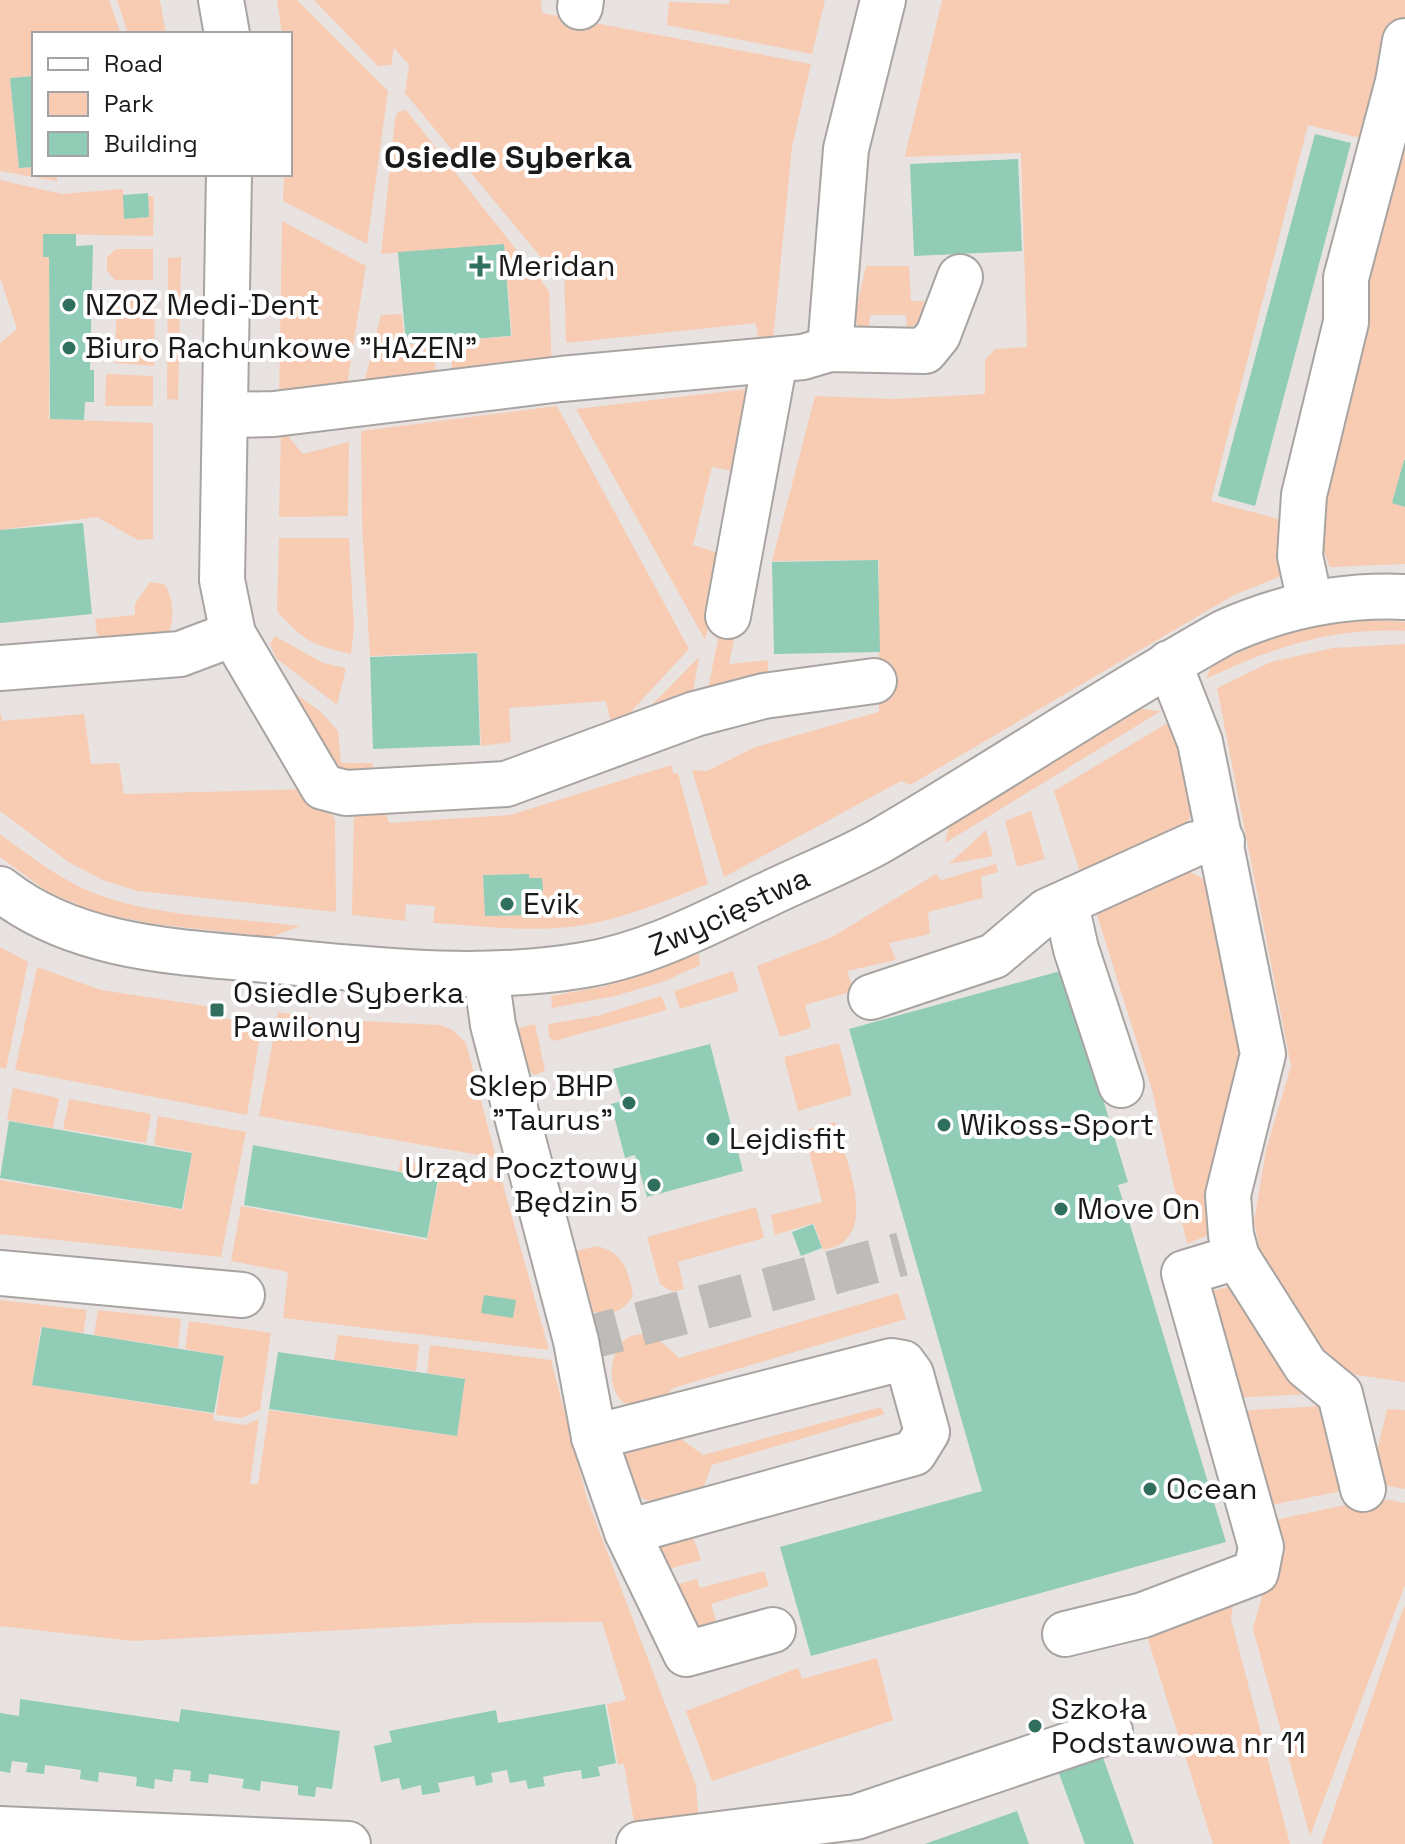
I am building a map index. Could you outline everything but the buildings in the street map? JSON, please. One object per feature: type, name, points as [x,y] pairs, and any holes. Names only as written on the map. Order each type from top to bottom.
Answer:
[{"type":"street","points":[[221,0],[227,32]]},
{"type":"street","points":[[830,335],[846,149],[883,0]]},
{"type":"street","points":[[1310,602],[1300,556],[1304,495],[1346,322],[1346,278],[1398,82],[1405,41]]},
{"type":"street","points":[[229,176],[222,580],[233,634],[323,787],[346,793],[506,784],[695,714],[764,696],[874,681]]},
{"type":"street","points":[[226,415],[274,414],[561,379],[775,360],[830,335],[925,351],[938,335],[960,277]]},
{"type":"street","points":[[728,616],[775,378],[775,360]]},
{"type":"street","name":"Zwycięstwa","points":[[0,889],[50,918],[140,947],[385,972],[486,975],[587,965],[628,954],[706,924],[875,843],[1169,663],[1249,621],[1310,602],[1378,596],[1405,597]]},
{"type":"street","points":[[0,668],[180,654],[233,634]]},
{"type":"street","points":[[1169,663],[1200,742],[1263,1054],[1228,1195],[1231,1235],[1237,1257],[1306,1366],[1340,1394],[1363,1489]]},
{"type":"street","points":[[871,997],[994,956],[1047,911],[1195,844],[1222,841]]},
{"type":"street","points":[[1066,905],[1076,949],[1121,1085]]},
{"type":"street","points":[[486,975],[493,1025],[576,1341],[594,1437],[627,1532],[686,1654],[773,1630]]},
{"type":"street","points":[[1065,1634],[1143,1615],[1256,1572],[1261,1547],[1184,1273],[1237,1257]]},
{"type":"street","points":[[0,1273],[242,1295]]},
{"type":"street","points":[[594,1437],[891,1361],[903,1363],[911,1374],[927,1432],[914,1453],[627,1532]]},
{"type":"street","points":[[639,1844],[856,1817],[1110,1731]]},
{"type":"street","points":[[0,1829],[348,1844]]},
{"type":"green space","points":[[0,0],[109,0],[120,32],[32,32],[32,76],[10,78],[19,168],[32,167],[32,176],[57,176],[57,181],[0,171]]},
{"type":"green space","points":[[117,0],[160,0],[166,32],[127,32]]},
{"type":"green space","points":[[277,0],[297,0],[388,91],[367,244],[283,201],[284,176],[292,176],[292,32],[282,32]]},
{"type":"green space","points":[[314,0],[541,0],[542,13],[811,64],[792,147],[772,350],[760,352],[756,323],[566,343],[564,267],[549,267],[405,93],[409,65],[394,48],[391,65],[378,66]]},
{"type":"green space","points":[[729,0],[825,0],[812,54],[667,25],[669,2],[729,4]]},
{"type":"green space","points":[[942,0],[1405,0],[1405,457],[1393,503],[1405,507],[1405,564],[1330,567],[1314,528],[1355,282],[1373,141],[1308,125],[1211,501],[1286,521],[1284,575],[1234,595],[910,785],[901,781],[724,877],[692,770],[707,771],[755,747],[879,712],[879,560],[772,561],[815,396],[893,399],[985,394],[985,360],[995,349],[1027,347],[1021,153],[901,157],[905,156]]},
{"type":"green space","points":[[406,110],[549,291],[552,370],[453,381],[450,341],[512,336],[504,244],[381,254],[395,119],[398,112]]},
{"type":"green space","points":[[0,180],[62,194],[123,189],[125,219],[149,217],[148,196],[154,197],[153,236],[43,234],[43,257],[49,257],[49,419],[153,423],[153,539],[138,540],[97,517],[0,530],[0,343],[17,329],[0,277]]},
{"type":"green space","points":[[282,221],[366,266],[346,391],[279,401]]},
{"type":"green space","points":[[116,249],[153,249],[153,280],[115,280],[107,271],[107,257]]},
{"type":"green space","points":[[181,257],[178,400],[167,399],[168,258]]},
{"type":"green space","points":[[866,266],[909,266],[911,301],[924,301],[921,322],[907,329],[906,315],[870,315],[869,329],[857,325],[855,315]]},
{"type":"green space","points":[[117,291],[155,291],[154,366],[115,363]]},
{"type":"green space","points":[[402,314],[405,345],[434,342],[436,381],[362,391],[381,315]]},
{"type":"green space","points":[[106,374],[153,376],[153,406],[105,406]]},
{"type":"green space","points":[[765,387],[749,474],[712,467],[693,545],[725,555],[705,640],[576,409]]},
{"type":"green space","points":[[557,406],[689,649],[613,731],[606,701],[509,708],[511,742],[481,746],[477,652],[370,656],[362,527],[361,431]]},
{"type":"green space","points":[[281,428],[303,454],[349,442],[348,516],[279,517]]},
{"type":"green space","points":[[279,538],[349,538],[354,628],[351,654],[310,640],[277,611]]},
{"type":"green space","points":[[150,582],[164,584],[170,595],[172,616],[168,635],[103,640],[97,634],[95,619],[135,615],[135,604]]},
{"type":"green space","points":[[1376,620],[1405,622],[1405,631],[1352,632],[1302,642],[1206,679],[1212,665],[1281,634],[1328,624]]},
{"type":"green space","points":[[719,634],[735,635],[729,664],[768,660],[768,673],[761,683],[706,699]]},
{"type":"green space","points":[[275,636],[323,663],[346,668],[337,705],[276,658],[270,644]]},
{"type":"green space","points":[[1405,644],[1405,1382],[1330,1371],[1263,1266],[1254,1221],[1266,1150],[1291,1066],[1217,688],[1271,662],[1333,648]]},
{"type":"green space","points":[[699,657],[691,703],[633,724]]},
{"type":"green space","points":[[276,680],[321,712],[338,731],[341,763],[373,763],[372,772],[338,777]]},
{"type":"green space","points":[[1141,709],[1161,711],[945,843],[949,826]]},
{"type":"green space","points":[[0,712],[3,721],[84,714],[91,764],[119,763],[124,794],[314,789],[335,819],[336,912],[138,891],[105,881],[70,863],[0,811]]},
{"type":"green space","points":[[1169,722],[1177,726],[1193,811],[1186,825],[1082,878],[1054,791]]},
{"type":"green space","points":[[671,765],[674,774],[678,773],[708,884],[650,907],[571,927],[512,928],[433,923],[435,906],[406,904],[405,921],[352,915],[354,807],[383,805],[389,823],[510,815]],"holes":[[[528,874],[529,878],[542,879],[542,892],[529,893],[530,915],[485,916],[483,875]]]},
{"type":"green space","points":[[1031,811],[1045,859],[1017,867],[1005,821]]},
{"type":"green space","points":[[986,830],[993,856],[949,864]]},
{"type":"green space","points":[[0,834],[47,868],[99,895],[146,908],[300,926],[272,937],[154,924],[95,912],[48,892],[0,857]]},
{"type":"green space","points":[[996,864],[998,872],[981,877],[983,898],[928,912],[930,934],[889,943],[896,960],[847,971],[854,991],[805,1005],[811,1028],[780,1037],[757,966],[832,937],[936,874],[941,880]]},
{"type":"green space","points":[[1188,871],[1202,878],[1212,890],[1242,1045],[1234,1093],[1210,1187],[1208,1235],[1187,1244],[1152,1090],[1096,912]]},
{"type":"green space","points":[[0,947],[28,962],[6,1069],[0,1068]]},
{"type":"green space","points":[[699,954],[700,965],[665,981],[615,996],[552,1008],[551,996],[606,986]]},
{"type":"green space","points":[[37,967],[101,990],[212,1007],[212,1017],[262,1023],[247,1115],[15,1070]]},
{"type":"green space","points":[[733,971],[739,991],[680,1009],[674,991]]},
{"type":"green space","points":[[661,996],[667,1010],[554,1041],[549,1037],[548,1024],[597,1016]]},
{"type":"green space","points":[[278,1012],[319,1019],[440,1025],[453,1030],[466,1043],[496,1158],[259,1116]]},
{"type":"green space","points":[[535,1024],[545,1071],[534,1075],[525,1067],[515,1029]]},
{"type":"green space","points":[[839,1043],[852,1095],[798,1111],[784,1057]]},
{"type":"green space","points":[[13,1088],[59,1098],[53,1128],[7,1120]]},
{"type":"green space","points":[[69,1099],[151,1114],[146,1143],[63,1129]]},
{"type":"green space","points":[[158,1116],[246,1132],[221,1257],[0,1234],[0,1180],[183,1210],[192,1152],[154,1145]]},
{"type":"green space","points":[[835,1122],[852,1176],[856,1215],[852,1231],[841,1243],[823,1250],[814,1223],[775,1235],[771,1215],[822,1202],[804,1131]]},
{"type":"green space","points":[[401,1160],[502,1181],[549,1350],[283,1318],[288,1272],[231,1261],[241,1206],[427,1240],[439,1179],[398,1171]]},
{"type":"green space","points":[[756,1207],[764,1238],[678,1262],[684,1289],[673,1292],[660,1284],[647,1237]]},
{"type":"green space","points":[[597,1246],[619,1258],[629,1278],[633,1296],[614,1312],[590,1311],[572,1252]]},
{"type":"green space","points":[[1235,1285],[1313,1394],[1229,1398],[1201,1294]]},
{"type":"green space","points":[[898,1293],[906,1319],[673,1388],[660,1401],[636,1408],[620,1400],[613,1384],[612,1364],[619,1346],[633,1335],[653,1338],[679,1358]]},
{"type":"green space","points":[[0,1300],[87,1310],[83,1334],[41,1327],[32,1385],[214,1414],[213,1420],[244,1425],[259,1419],[250,1484],[258,1484],[269,1410],[456,1436],[465,1379],[427,1373],[430,1345],[551,1360],[587,1499],[696,1785],[699,1823],[636,1834],[624,1764],[618,1765],[607,1704],[626,1700],[602,1622],[476,1623],[133,1641],[0,1626]]},
{"type":"green space","points":[[98,1310],[181,1319],[178,1348],[94,1335]]},
{"type":"green space","points":[[189,1321],[271,1333],[260,1410],[241,1418],[216,1415],[224,1356],[185,1349]]},
{"type":"green space","points":[[338,1335],[419,1345],[416,1371],[334,1360]]},
{"type":"green space","points":[[1319,1406],[1347,1490],[1261,1507],[1235,1411]]},
{"type":"green space","points":[[881,1407],[885,1414],[712,1465],[701,1493],[678,1500],[657,1502],[639,1496],[632,1488],[624,1465],[623,1445],[680,1438],[703,1455]]},
{"type":"green space","points":[[1387,1409],[1405,1410],[1405,1489],[1370,1483]]},
{"type":"green space","points":[[1391,1500],[1405,1503],[1405,1585],[1310,1836],[1253,1629],[1273,1555],[1270,1521],[1360,1502]]},
{"type":"green space","points":[[691,1531],[701,1560],[658,1572],[653,1546]]},
{"type":"green space","points":[[764,1571],[769,1586],[711,1604],[719,1630],[698,1634],[664,1588],[697,1579],[700,1588]]},
{"type":"green space","points":[[1236,1585],[1231,1619],[1290,1844],[1213,1844],[1143,1624]]},
{"type":"green space","points":[[1405,1606],[1405,1844],[1322,1844],[1401,1614]]},
{"type":"green space","points":[[877,1658],[893,1720],[712,1781],[686,1711],[798,1668],[802,1679]]},
{"type":"tunnel","points":[[576,1341],[902,1254]]},
{"type":"place","name":"Meridan","points":[[480,266]]},
{"type":"place","name":"NZOZ Medi-Dent","points":[[69,305]]},
{"type":"place","name":"Biuro Rachunkowe \"HAZEN\"","points":[[69,348]]},
{"type":"place","name":"Evik","points":[[507,904]]},
{"type":"place","name":"Osiedle Syberka Pawilony","points":[[217,1010]]},
{"type":"place","name":"Sklep BHP \"Taurus\"","points":[[629,1103]]},
{"type":"place","name":"Wikoss-Sport","points":[[944,1125]]},
{"type":"place","name":"Lejdisfit","points":[[713,1139]]},
{"type":"place","name":"Urząd Pocztowy Będzin 5","points":[[654,1185]]},
{"type":"place","name":"Move On","points":[[1061,1209]]},
{"type":"place","name":"Ocean","points":[[1150,1489]]},
{"type":"place","name":"Szkoła Podstawowa nr 11","points":[[1035,1726]]},
{"type":"district","name":"Osiedle Syberka","points":[[508,157]]}]
